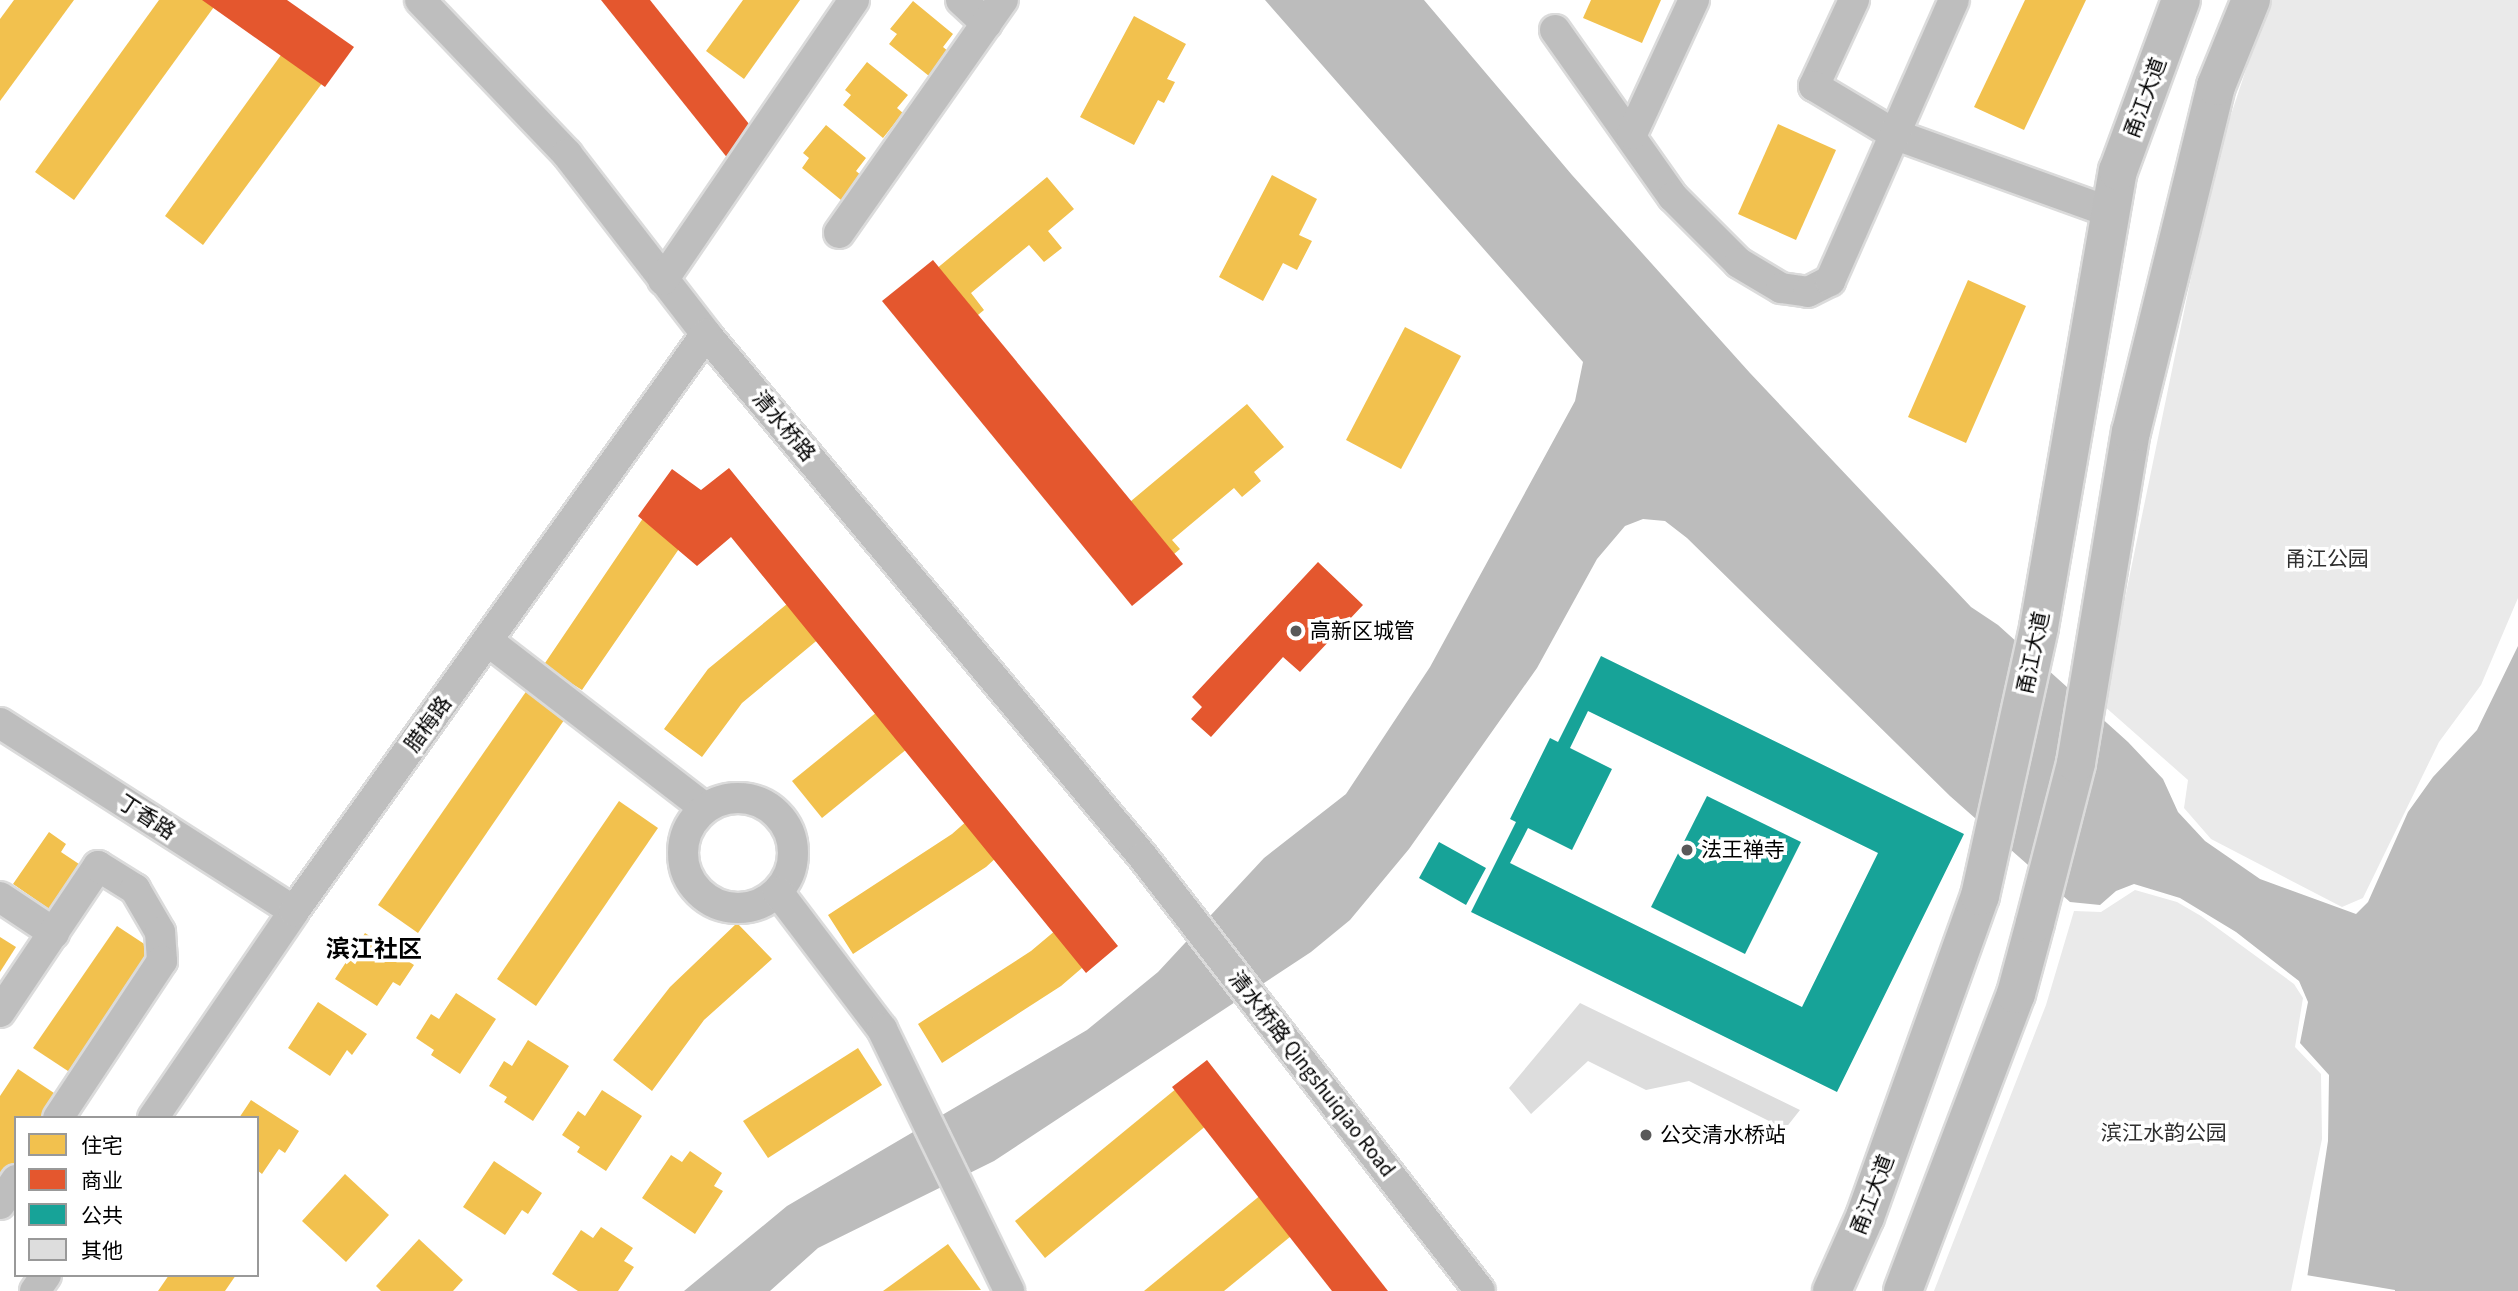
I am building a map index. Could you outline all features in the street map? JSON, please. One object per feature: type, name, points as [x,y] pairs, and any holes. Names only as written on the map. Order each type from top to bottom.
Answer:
[{"type":"main road","name":"甬江大道","points":[[1832,1291],[1865,1217],[1980,897],[2039,627],[2119,171],[2181,0]]},
{"type":"main road","points":[[1903,1291],[2016,995],[2076,763],[2131,432],[2216,86],[2251,0]]},
{"type":"street","name":"清水桥路","points":[[420,0],[567,154],[706,334],[1143,858]]},
{"type":"street","points":[[663,280],[854,0]]},
{"type":"street","points":[[839,233],[995,12],[961,0]]},
{"type":"street","points":[[1632,134],[1694,0]]},
{"type":"street","points":[[1854,0],[1814,86],[1896,135],[2113,213]]},
{"type":"street","points":[[1555,30],[1632,134],[1673,197],[1739,263],[1780,288],[1808,292],[1830,281],[1954,0]]},
{"type":"street","name":"腊梅路","points":[[154,1116],[294,911],[706,334]]},
{"type":"street","points":[[488,641],[705,808]]},
{"type":"street","name":"丁香路","points":[[0,723],[294,911]]},
{"type":"street","points":[[736,797],[767,805],[780,816],[793,846],[788,878],[778,892],[745,908],[727,908],[695,890],[682,856],[688,830],[705,808],[736,797]]},
{"type":"street","name":"清水桥路 Qingshuiqiao Road","points":[[1143,858],[1480,1291]]},
{"type":"street","points":[[0,1012],[98,866],[135,889],[163,945],[162,961],[59,1116]]},
{"type":"street","points":[[778,892],[882,1029],[1009,1291]]},
{"type":"street","points":[[0,897],[54,933]]},
{"type":"street","points":[[0,1204],[14,1183]]},
{"type":"green space","name":"甬江公园","points":[[2269,0],[2518,0],[2518,598],[2481,685],[2439,742],[2363,898],[2342,907],[2211,839],[2184,808],[2188,780],[2103,705],[2214,166]]},
{"type":"green space","name":"滨江水韵公园","points":[[2135,890],[2177,902],[2201,916],[2294,984],[2303,998],[2295,1047],[2321,1074],[2322,1139],[2291,1291],[1934,1291],[2046,1005],[2074,911],[2101,912]]},
{"type":"shaded area","points":[[1265,0],[1424,0],[1572,175],[1750,373],[1971,607],[1998,625],[2128,742],[2163,779],[2178,812],[2205,841],[2260,879],[2356,914],[2368,902],[2408,812],[2433,777],[2477,730],[2518,646],[2518,1291],[2305,1291],[2328,1141],[2329,1075],[2300,1043],[2308,1002],[2299,981],[2236,932],[2180,898],[2134,884],[2116,891],[2100,905],[2070,902],[1950,796],[1687,538],[1665,521],[1643,519],[1625,526],[1597,559],[1537,668],[1409,849],[1350,920],[1311,952],[994,1161],[818,1248],[770,1291],[684,1291],[787,1206],[1087,1030],[1158,972],[1264,858],[1346,794],[1430,667],[1575,401],[1583,362]]},
{"type":"pier","points":[[2306,1275],[2395,1290],[2395,1291],[2302,1291]]},
{"type":"building: 住宅","points":[[14,0],[74,0],[0,101],[0,19]]},
{"type":"building: 住宅","points":[[159,0],[219,0],[74,200],[35,172]]},
{"type":"building: 住宅","points":[[743,0],[800,0],[744,79],[706,51]]},
{"type":"building: 住宅","points":[[1591,0],[1661,0],[1642,43],[1583,18]]},
{"type":"building: 住宅","points":[[2025,0],[2086,0],[2024,130],[1974,107]]},
{"type":"building: 住宅","points":[[913,1],[953,34],[943,47],[949,52],[929,76],[889,44],[897,34],[890,29]]},
{"type":"building: 住宅","points":[[1134,16],[1186,44],[1167,79],[1175,82],[1164,103],[1158,100],[1134,145],[1080,117]]},
{"type":"building: 住宅","points":[[304,23],[345,52],[203,245],[165,216]]},
{"type":"building: 住宅","points":[[867,62],[908,95],[897,108],[903,113],[883,138],[843,105],[851,95],[845,90]]},
{"type":"building: 住宅","points":[[1778,124],[1836,150],[1796,240],[1738,214]]},
{"type":"building: 住宅","points":[[826,125],[866,158],[856,171],[862,176],[841,200],[802,168],[809,158],[803,153]]},
{"type":"building: 住宅","points":[[1272,175],[1317,199],[1299,235],[1312,241],[1297,270],[1283,263],[1263,301],[1219,277]]},
{"type":"building: 住宅","points":[[1047,177],[1074,209],[1048,231],[1062,248],[1044,262],[1029,245],[971,293],[984,310],[967,324],[954,309],[927,331],[900,299]]},
{"type":"building: 住宅","points":[[1968,280],[2026,306],[1966,443],[1908,417]]},
{"type":"building: 住宅","points":[[1405,327],[1461,356],[1401,469],[1346,440]]},
{"type":"building: 住宅","points":[[1247,404],[1284,447],[1254,472],[1261,481],[1242,497],[1234,488],[1172,540],[1180,549],[1161,565],[1154,556],[1130,575],[1094,532]]},
{"type":"building: 住宅","points":[[727,472],[757,510],[700,559],[683,543],[582,690],[543,666],[656,499],[677,515]]},
{"type":"building: 住宅","points":[[815,581],[845,617],[742,703],[702,757],[664,729],[708,669]]},
{"type":"building: 住宅","points":[[532,683],[571,710],[418,933],[378,905]]},
{"type":"building: 住宅","points":[[904,690],[934,727],[822,818],[792,781]]},
{"type":"building: 住宅","points":[[992,799],[1022,834],[986,867],[853,954],[828,915],[952,834]]},
{"type":"building: 住宅","points":[[619,801],[658,828],[536,1006],[497,979]]},
{"type":"building: 住宅","points":[[49,832],[66,844],[61,852],[82,866],[52,911],[13,884]]},
{"type":"building: 住宅","points":[[1081,909],[1111,943],[1061,986],[942,1063],[918,1024],[1031,951]]},
{"type":"building: 住宅","points":[[737,923],[772,959],[704,1020],[652,1091],[613,1060],[670,987]]},
{"type":"building: 住宅","points":[[117,926],[158,953],[74,1075],[33,1048]]},
{"type":"building: 住宅","points":[[365,933],[414,965],[400,986],[393,982],[377,1006],[335,979]]},
{"type":"building: 住宅","points":[[0,937],[16,947],[0,972]]},
{"type":"building: 住宅","points":[[456,993],[496,1019],[460,1074],[431,1055],[434,1050],[416,1038],[431,1014],[439,1019]]},
{"type":"building: 住宅","points":[[318,1002],[367,1034],[352,1055],[347,1050],[330,1076],[288,1048]]},
{"type":"building: 住宅","points":[[528,1040],[569,1066],[533,1121],[504,1102],[507,1097],[489,1086],[504,1061],[512,1066]]},
{"type":"building: 住宅","points":[[858,1048],[882,1085],[768,1158],[743,1121]]},
{"type":"building: 住宅","points":[[1205,1065],[1235,1102],[1045,1258],[1015,1221]]},
{"type":"building: 住宅","points":[[18,1069],[60,1097],[47,1116],[14,1116],[14,1167],[0,1188],[0,1096]]},
{"type":"building: 住宅","points":[[602,1090],[642,1116],[606,1171],[577,1152],[580,1147],[562,1135],[578,1111],[585,1116]]},
{"type":"building: 住宅","points":[[251,1100],[299,1131],[285,1153],[279,1149],[262,1174],[259,1172],[259,1116],[240,1116]]},
{"type":"building: 住宅","points":[[690,1151],[722,1173],[714,1186],[723,1191],[695,1234],[642,1198],[671,1155],[682,1162]]},
{"type":"building: 住宅","points":[[494,1161],[542,1193],[528,1214],[522,1210],[505,1235],[463,1207]]},
{"type":"building: 住宅","points":[[1290,1171],[1323,1210],[1224,1291],[1144,1291]]},
{"type":"building: 住宅","points":[[345,1174],[389,1215],[346,1262],[302,1221]]},
{"type":"building: 住宅","points":[[601,1227],[633,1248],[624,1261],[634,1267],[618,1291],[578,1291],[552,1274],[581,1230],[593,1238]]},
{"type":"building: 住宅","points":[[419,1239],[463,1280],[453,1291],[381,1291],[376,1286]]},
{"type":"building: 住宅","points":[[948,1244],[981,1290],[883,1291]]},
{"type":"building: 住宅","points":[[168,1277],[235,1277],[225,1291],[158,1291]]},
{"type":"building: 商业","points":[[202,0],[287,0],[354,47],[325,87]]},
{"type":"building: 商业","points":[[601,0],[650,0],[757,134],[733,165]]},
{"type":"building: 商业","points":[[933,260],[1183,564],[1132,606],[882,301]]},
{"type":"building: 商业","points":[[729,468],[1118,946],[1086,973],[731,537],[697,566],[638,516],[672,469],[701,490]]},
{"type":"building: 商业","name":"高新区城管","points":[[1318,562],[1363,605],[1300,672],[1283,657],[1211,737],[1191,719],[1202,707],[1192,697]]},
{"type":"building: 商业","points":[[1207,1060],[1388,1291],[1332,1291],[1172,1087]]},
{"type":"building: 公共","points":[[1601,656],[1964,834],[1837,1092],[1471,912],[1516,822],[1510,819],[1550,738],[1558,742]],"holes":[[[1588,711],[1878,853],[1802,1007],[1510,863],[1528,828],[1572,850],[1612,769],[1570,748]]]},
{"type":"building: 公共","points":[[1707,796],[1801,842],[1745,954],[1651,907]]},
{"type":"building: 公共","points":[[1439,842],[1486,868],[1466,905],[1419,878]]},
{"type":"building: 其他","points":[[1580,1003],[1800,1110],[1785,1129],[1689,1081],[1646,1090],[1588,1061],[1531,1114],[1509,1088]]},
{"type":"place","name":"高新区城管","points":[[1296,631]]},
{"type":"place","name":"法王禅寺","points":[[1687,850]]},
{"type":"place","name":"公交清水桥站","points":[[1646,1135]]},
{"type":"district","name":"滨江社区","points":[[374,950]]}]
